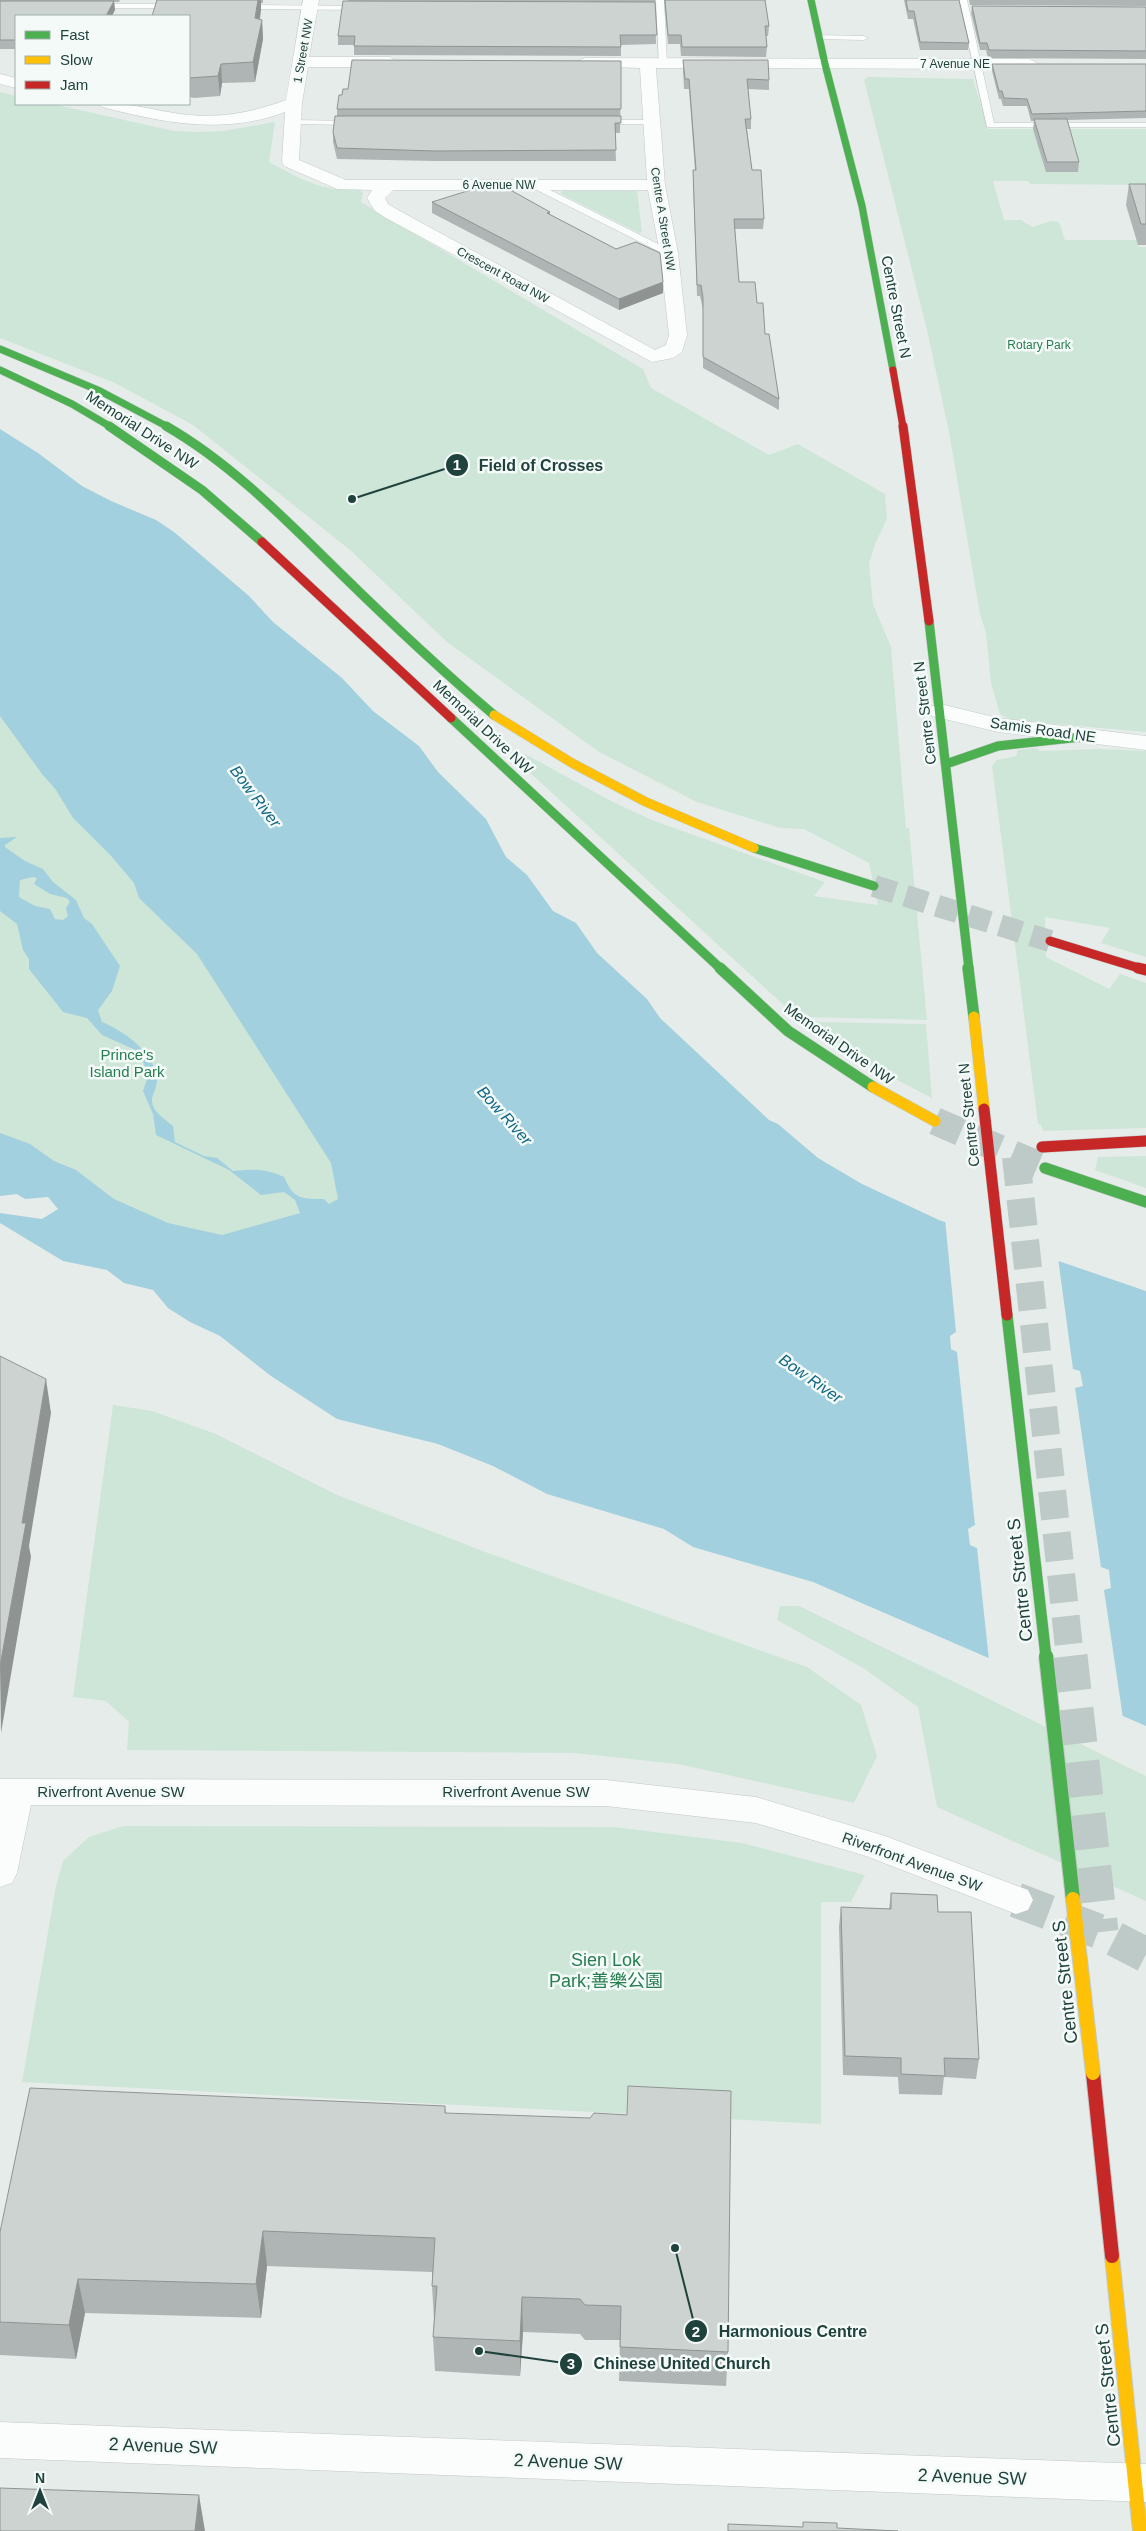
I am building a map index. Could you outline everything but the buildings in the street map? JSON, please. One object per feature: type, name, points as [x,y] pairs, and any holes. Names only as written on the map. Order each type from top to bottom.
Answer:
[{"type":"main road","name":"Centre Street N","points":[[811,0],[824,64],[862,206],[904,431],[940,711],[1020,1430]]},
{"type":"main road","name":"Memorial Drive NW","points":[[0,349],[35,362],[142,412],[195,444],[249,486],[408,640],[494,715],[564,758],[646,802],[739,843],[874,886]]},
{"type":"main road","name":"Memorial Drive NW","points":[[0,370],[72,402],[174,465],[220,503],[788,1031],[880,1092],[935,1122]]},
{"type":"main road","points":[[946,764],[998,746],[1090,736]]},
{"type":"main road","points":[[1050,941],[1146,970]]},
{"type":"main road","points":[[1042,1147],[1083,1143],[1146,1141]]},
{"type":"main road","points":[[1045,1168],[1146,1202]]},
{"type":"main road","name":"Centre Street S","points":[[1020,1430],[1140,2483],[1140,2531]]},
{"type":"street","name":"1 Street NW","points":[[294,103],[311,4]]},
{"type":"street","points":[[301,62],[405,62]]},
{"type":"street","name":"7 Avenue NE","points":[[570,63],[1046,64]]},
{"type":"street","name":"Centre A Street NW","points":[[652,356],[666,354],[675,348],[677,342],[669,253],[656,185],[651,122],[656,63]]},
{"type":"street","points":[[0,79],[15,83]]},
{"type":"street","points":[[112,105],[180,120],[211,123],[268,114],[294,103],[294,122]]},
{"type":"street","name":"6 Avenue NW","points":[[294,122],[290,162],[343,185],[656,185]]},
{"type":"street","name":"Crescent Road NW","points":[[390,184],[379,192],[376,198],[381,207],[652,356]]},
{"type":"street","name":"Samis Road NE","points":[[940,711],[998,725],[1146,743]]},
{"type":"street","points":[[0,1873],[9,1792]]},
{"type":"street","name":"Riverfront Avenue SW","points":[[9,1792],[606,1793],[756,1810],[873,1845],[1016,1900]]},
{"type":"street","name":"2 Avenue SW","points":[[0,2440],[1140,2483]]},
{"type":"lane","points":[[116,15],[120,3]]},
{"type":"lane","points":[[89,6],[120,3],[186,6]]},
{"type":"lane","points":[[650,7],[660,3],[656,63]]},
{"type":"lane","points":[[234,7],[311,4],[364,8]]},
{"type":"lane","points":[[964,4],[974,9]]},
{"type":"lane","points":[[964,4],[990,125],[1146,125]]},
{"type":"lane","points":[[819,38],[864,38]]},
{"type":"lane","points":[[294,122],[361,123]]},
{"type":"lane","points":[[591,122],[651,122]]},
{"type":"lane","points":[[534,185],[669,253]]},
{"type":"green space","name":"Rotary Park","points":[[868,77],[973,79],[988,129],[1146,129],[1146,185],[1030,184],[1028,181],[993,181],[1004,220],[1021,220],[1032,227],[1051,221],[1059,222],[1065,240],[1137,240],[1139,247],[1146,247],[1146,732],[1011,720],[1000,714],[991,683],[986,633],[980,614],[949,432],[927,330],[864,80]]},
{"type":"green space","points":[[0,92],[15,96],[15,105],[57,105],[174,131],[223,131],[275,122],[269,162],[302,179],[323,187],[360,190],[363,193],[361,202],[643,369],[651,388],[769,455],[798,444],[885,494],[887,519],[875,544],[869,564],[873,604],[891,647],[906,828],[909,828],[927,1020],[806,1017],[800,1020],[515,759],[525,754],[611,801],[652,820],[825,882],[814,896],[878,905],[869,863],[804,829],[780,828],[697,802],[599,752],[447,642],[350,550],[193,425],[115,383],[0,338]]},
{"type":"green space","points":[[562,191],[637,191],[642,232],[639,233],[563,195],[560,193]]},
{"type":"green space","name":"Prince's Island Park","points":[[0,707],[205,952],[347,1162],[352,1204],[223,1241],[166,1230],[0,1143]]},
{"type":"green space","points":[[1036,748],[1040,751],[1100,749],[1146,751],[1146,957],[1101,943],[1110,928],[1045,917],[1046,957],[1109,989],[1120,974],[1146,983],[1146,1128],[1043,1131],[1041,1125],[1038,1124],[992,766],[997,760],[1016,756],[1018,750]]},
{"type":"green space","points":[[812,1023],[926,1024],[932,1098],[862,1062]]},
{"type":"green space","points":[[1146,1156],[1146,1188],[1095,1170],[1098,1157]]},
{"type":"green space","points":[[113,1405],[152,1411],[216,1434],[337,1495],[488,1553],[807,1667],[861,1705],[877,1756],[854,1803],[678,1764],[574,1753],[127,1750],[129,1722],[106,1701],[73,1697]]},
{"type":"green space","points":[[780,1606],[799,1606],[1146,1776],[1146,1901],[937,1807],[918,1707],[863,1668],[777,1620]]},
{"type":"green space","name":"Sien Lok Park;善樂公園","points":[[123,1826],[614,1827],[742,1843],[865,1875],[851,1902],[821,1902],[821,2124],[22,2082],[56,1886],[63,1861],[89,1837]]},
{"type":"water","name":"Bow River","points":[[0,429],[38,453],[82,486],[111,501],[156,520],[174,532],[249,596],[273,622],[342,678],[373,711],[419,746],[438,772],[486,819],[506,857],[527,875],[553,911],[576,923],[597,953],[647,999],[660,1018],[769,1120],[778,1124],[818,1158],[862,1184],[939,1220],[1146,1291],[1146,1726],[813,1582],[693,1547],[664,1529],[547,1494],[493,1466],[438,1444],[337,1419],[271,1376],[220,1336],[190,1322],[168,1308],[153,1290],[124,1283],[107,1270],[63,1261],[0,1223],[0,1213],[42,1219],[58,1209],[48,1197],[25,1199],[17,1194],[0,1196],[0,1133],[30,1144],[54,1161],[76,1170],[114,1199],[168,1223],[222,1235],[300,1213],[295,1200],[284,1192],[261,1195],[229,1170],[156,1135],[153,1114],[143,1091],[148,1076],[140,1052],[102,1035],[87,1018],[63,1012],[29,969],[29,959],[23,950],[17,924],[0,911],[0,838],[17,837],[5,845],[5,847],[25,861],[43,869],[53,882],[76,900],[84,918],[92,924],[120,966],[112,991],[98,1010],[102,1022],[120,1031],[138,1045],[152,1062],[156,1071],[157,1081],[152,1103],[159,1114],[173,1126],[175,1142],[204,1156],[217,1158],[233,1171],[259,1170],[284,1177],[291,1190],[303,1198],[324,1199],[329,1204],[338,1199],[331,1163],[197,954],[139,898],[134,883],[112,857],[73,818],[56,790],[42,774],[0,716]],"holes":[[[37,878],[34,884],[50,894],[67,898],[70,902],[66,908],[68,916],[63,920],[55,919],[50,909],[35,906],[19,897],[20,880]]]},
{"type":"pier","points":[[945,1219],[1058,1258],[1073,1369],[1080,1371],[1083,1386],[1075,1388],[1101,1567],[1109,1570],[1111,1588],[1104,1590],[1123,1718],[989,1660],[977,1548],[970,1545],[968,1529],[975,1525],[957,1352],[951,1349],[950,1336],[956,1332]]},
{"type":"tunnel","points":[[874,886],[1050,941]]},
{"type":"tunnel","points":[[935,1121],[1045,1168]]},
{"type":"tunnel","points":[[1016,1157],[1070,1657]]},
{"type":"tunnel","points":[[1070,1656],[1101,1932]]},
{"type":"tunnel","points":[[1016,1900],[1101,1932]]},
{"type":"tunnel","points":[[1101,1932],[1146,1955]]},
{"type":"traffic: fast","points":[[811,0],[825,64],[862,206],[893,370]]},
{"type":"traffic: fast","points":[[0,349],[75,379],[148,415],[211,455],[260,497],[406,637],[494,715]]},
{"type":"traffic: fast","points":[[0,370],[72,404],[138,444],[202,490],[262,542]]},
{"type":"traffic: fast","points":[[929,621],[974,1017]]},
{"type":"traffic: fast","points":[[451,718],[788,1031],[873,1087]]},
{"type":"traffic: fast","points":[[946,764],[998,746],[1090,736]]},
{"type":"traffic: fast","points":[[754,848],[874,886]]},
{"type":"traffic: fast","points":[[1045,1168],[1146,1202]]},
{"type":"traffic: fast","points":[[1007,1315],[1073,1899]]},
{"type":"traffic: slow","points":[[494,715],[572,763],[646,802],[754,848]]},
{"type":"traffic: slow","points":[[974,1017],[984,1109]]},
{"type":"traffic: slow","points":[[873,1087],[935,1121]]},
{"type":"traffic: slow","points":[[1073,1899],[1093,2073]]},
{"type":"traffic: slow","points":[[1112,2256],[1140,2531]]},
{"type":"traffic: jam","points":[[893,370],[904,431],[929,621]]},
{"type":"traffic: jam","points":[[262,542],[451,718]]},
{"type":"traffic: jam","points":[[1050,941],[1146,970]]},
{"type":"traffic: jam","points":[[984,1109],[1007,1315]]},
{"type":"traffic: jam","points":[[1042,1147],[1146,1141]]},
{"type":"traffic: jam","points":[[1093,2073],[1112,2256]]},
{"type":"place","name":"Field of Crosses","points":[[352,499]]},
{"type":"place","name":"Harmonious Centre","points":[[675,2248]]},
{"type":"place","name":"Chinese United Church","points":[[479,2351]]}]
